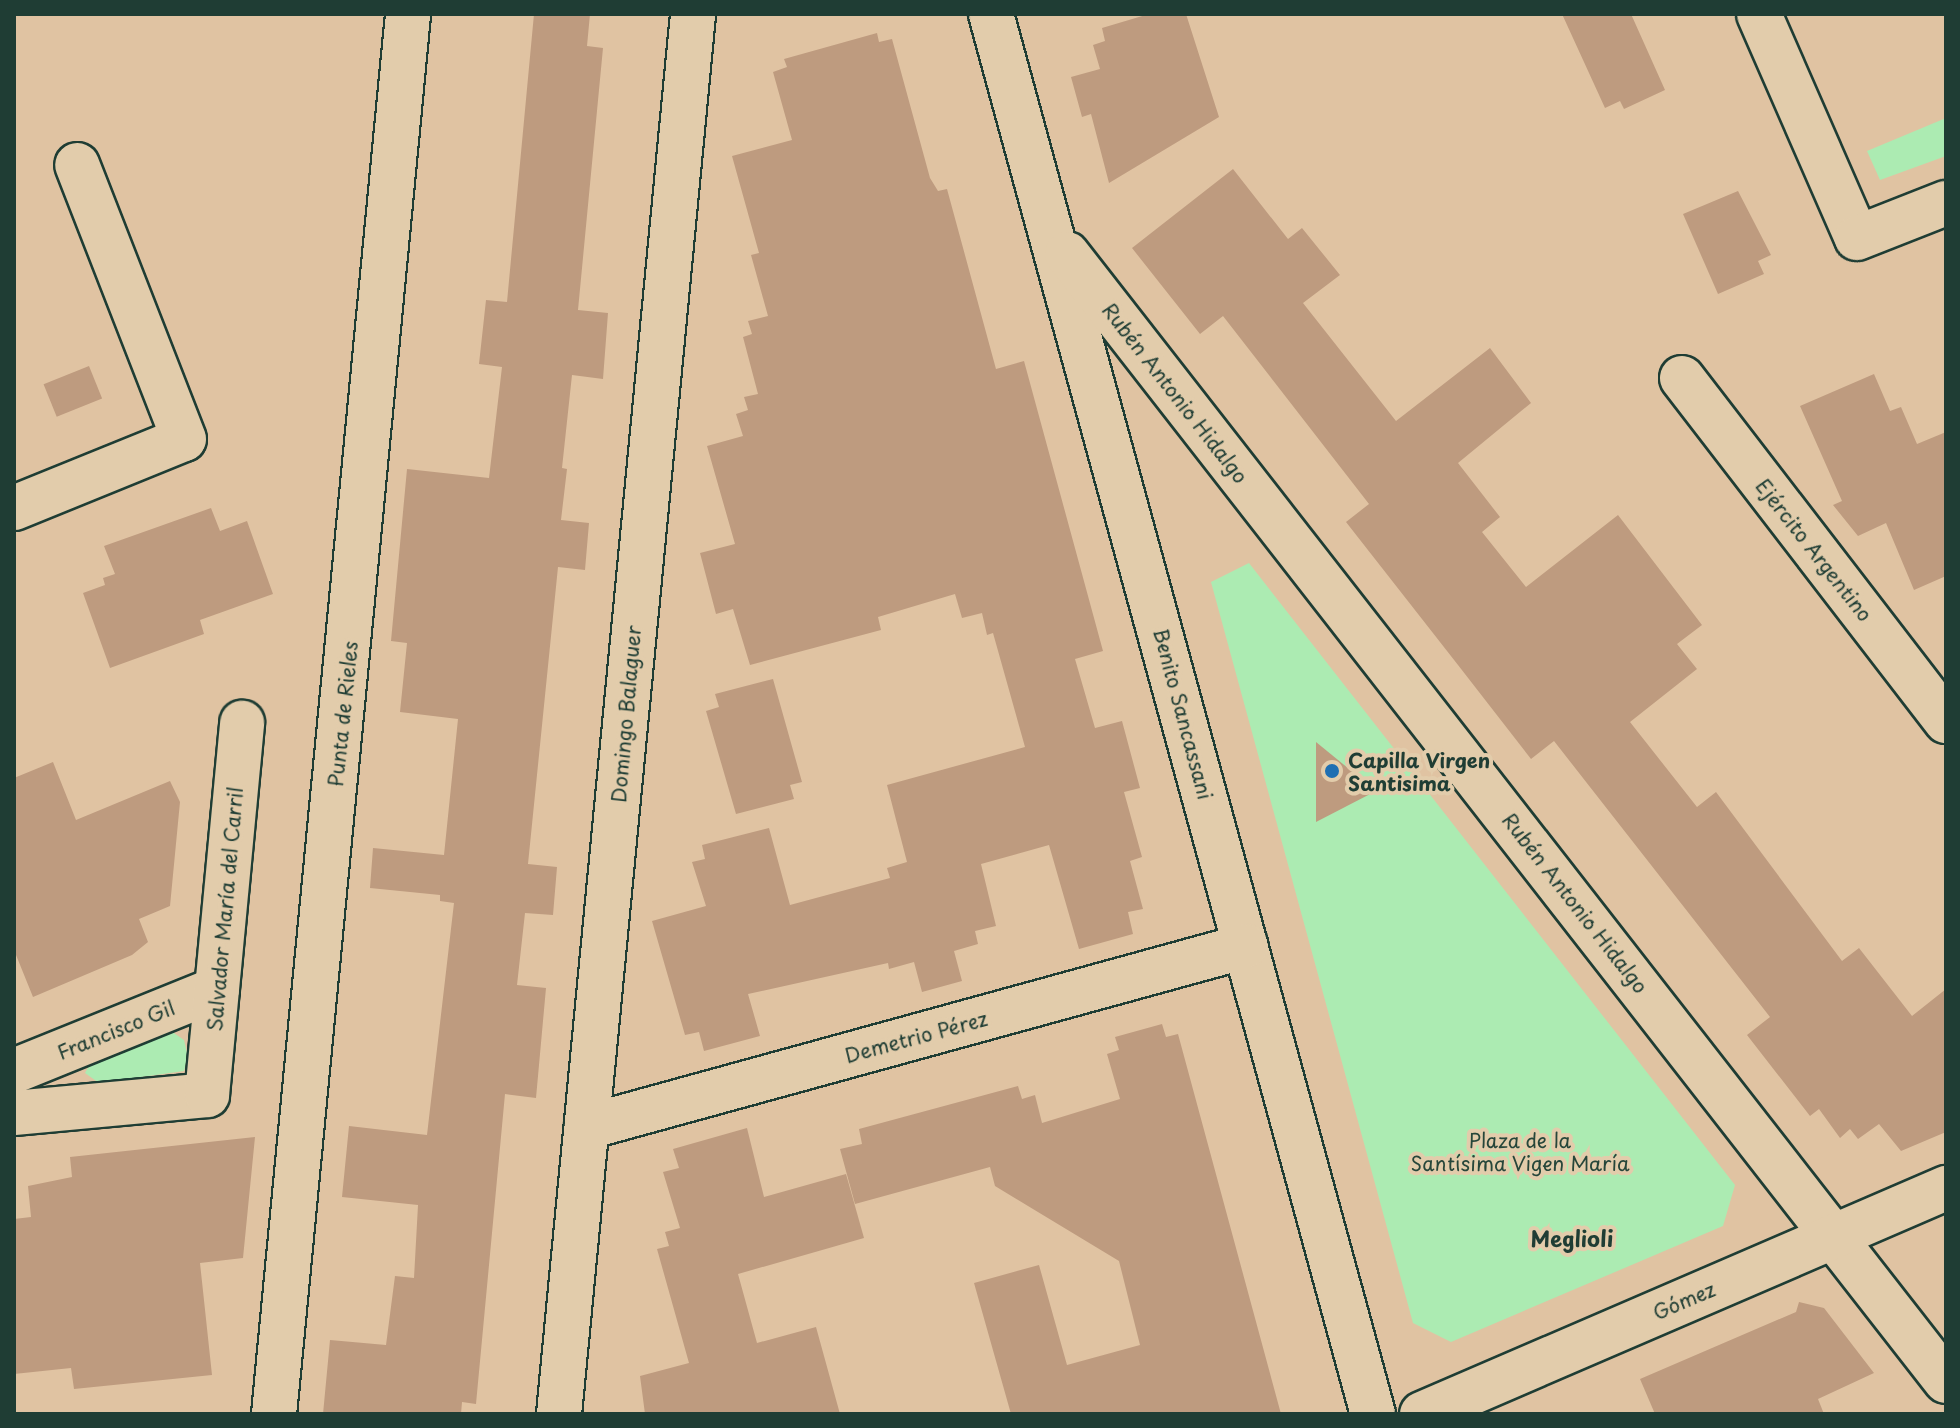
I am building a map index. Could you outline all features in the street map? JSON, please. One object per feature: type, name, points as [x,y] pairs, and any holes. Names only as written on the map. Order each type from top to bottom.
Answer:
[{"type":"street","name":"Punta de Rieles","points":[[274,1414],[408,14]]},
{"type":"street","name":"Domingo Balaguer","points":[[559,1414],[693,14]]},
{"type":"street","name":"Benito Sancassani","points":[[991,14],[1373,1414]]},
{"type":"street","points":[[1759,14],[1857,238],[1946,203]]},
{"type":"street","points":[[14,508],[184,439],[77,165]]},
{"type":"street","name":"Rubén Antonio Hidalgo","points":[[1054,238],[1946,1381]]},
{"type":"street","name":"Ejército Argentino","points":[[1682,378],[1946,721]]},
{"type":"street","name":"Salvador María del Carril","points":[[14,1113],[207,1095],[242,723]]},
{"type":"street","name":"Demetrio Pérez","points":[[587,1127],[1246,946]]},
{"type":"street","name":"Francisco Gil","points":[[14,1071],[217,989]]},
{"type":"street","name":"Gómez","points":[[1422,1414],[1946,1188]]},
{"type":"green space","points":[[1946,118],[1946,156],[1880,180],[1867,151]]},
{"type":"green space","name":"Plaza de la Santísima Vigen María","points":[[1249,563],[1735,1185],[1723,1226],[1451,1342],[1413,1323],[1211,582]]},
{"type":"green space","points":[[171,1031],[184,1040],[188,1057],[184,1071],[99,1083],[85,1073],[91,1062]]},
{"type":"building","points":[[534,14],[590,14],[587,46],[603,48],[578,310],[608,313],[603,379],[572,375],[562,468],[567,469],[561,520],[589,523],[585,570],[558,567],[528,864],[557,867],[553,915],[525,913],[517,985],[546,988],[536,1098],[505,1094],[476,1404],[462,1402],[461,1414],[323,1414],[330,1340],[386,1345],[395,1276],[414,1278],[418,1205],[342,1197],[349,1126],[427,1135],[454,903],[440,901],[440,895],[370,888],[373,848],[444,855],[458,719],[400,712],[407,643],[391,641],[407,469],[489,478],[502,367],[479,364],[486,300],[507,302]]},
{"type":"building","points":[[1149,14],[1186,14],[1219,117],[1109,183],[1091,114],[1082,117],[1071,77],[1100,69],[1093,45],[1105,41],[1102,28]]},
{"type":"building","points":[[1562,14],[1631,14],[1665,90],[1624,109],[1620,101],[1605,108]]},
{"type":"building","points":[[877,33],[879,42],[892,39],[930,178],[938,191],[947,189],[996,369],[1024,361],[1103,651],[1075,659],[1095,728],[1122,721],[1140,788],[1124,792],[1142,857],[1130,861],[1143,909],[1128,912],[1133,934],[1079,949],[1049,845],[981,864],[996,926],[975,931],[978,944],[954,951],[962,981],[922,992],[914,962],[889,969],[888,963],[748,994],[760,1036],[704,1051],[699,1032],[685,1035],[652,921],[706,906],[692,862],[705,859],[702,845],[769,828],[790,905],[890,878],[887,868],[907,862],[887,785],[1025,747],[993,633],[987,635],[982,613],[962,618],[955,594],[878,617],[881,630],[750,665],[733,609],[716,614],[700,553],[735,544],[707,446],[743,436],[736,414],[748,410],[744,397],[758,394],[743,337],[752,334],[748,321],[768,316],[751,255],[759,253],[732,156],[792,140],[773,72],[787,67],[784,59]]},
{"type":"building","points":[[1233,169],[1288,239],[1302,228],[1340,275],[1303,303],[1396,421],[1490,348],[1531,403],[1458,463],[1500,517],[1482,532],[1526,587],[1618,515],[1702,625],[1677,644],[1697,669],[1630,722],[1697,807],[1716,792],[1842,961],[1859,948],[1912,1016],[1946,989],[1946,1132],[1901,1151],[1879,1124],[1858,1139],[1850,1129],[1840,1138],[1819,1109],[1810,1116],[1747,1035],[1770,1017],[1554,741],[1531,759],[1346,522],[1369,504],[1223,316],[1200,334],[1132,248]]},
{"type":"building","points":[[1738,191],[1771,255],[1758,261],[1764,274],[1718,294],[1683,214]]},
{"type":"building","points":[[89,366],[102,398],[57,417],[44,384]]},
{"type":"building","points":[[1874,374],[1890,411],[1901,407],[1917,444],[1946,432],[1946,576],[1914,590],[1886,523],[1858,536],[1833,505],[1842,501],[1800,406]]},
{"type":"building","points":[[211,508],[220,531],[247,521],[273,594],[200,620],[204,634],[110,668],[83,593],[105,585],[103,578],[115,574],[104,546]]},
{"type":"building","points":[[773,679],[802,782],[790,785],[794,799],[736,814],[706,711],[719,707],[715,694]]},
{"type":"building","name":"Capilla Virgen Santisima","points":[[1316,742],[1376,791],[1316,822]]},
{"type":"building","points":[[53,762],[76,820],[170,781],[180,802],[170,906],[139,919],[148,942],[132,955],[33,997],[14,950],[14,778]]},
{"type":"building","points":[[1162,1024],[1166,1037],[1178,1034],[1281,1414],[1011,1414],[974,1283],[1039,1265],[1067,1365],[1140,1345],[1119,1261],[995,1186],[990,1167],[855,1204],[840,1149],[862,1144],[859,1129],[1018,1086],[1022,1099],[1035,1095],[1042,1123],[1120,1099],[1107,1054],[1119,1050],[1115,1037]]},
{"type":"building","points":[[747,1128],[764,1197],[846,1174],[864,1238],[738,1274],[757,1343],[816,1327],[840,1414],[645,1414],[640,1376],[689,1363],[657,1249],[669,1246],[665,1232],[680,1228],[663,1172],[679,1168],[673,1149]]},
{"type":"building","points":[[255,1137],[243,1258],[200,1263],[212,1375],[74,1389],[71,1368],[14,1374],[14,1219],[31,1217],[28,1186],[72,1177],[70,1157]]},
{"type":"building","points":[[1799,1302],[1824,1308],[1874,1373],[1818,1399],[1824,1414],[1655,1414],[1640,1379],[1796,1312]]},
{"type":"place","name":"Capilla Virgen Santisima","points":[[1332,771]]},
{"type":"district","name":"Meglioli","points":[[1572,1238]]}]
